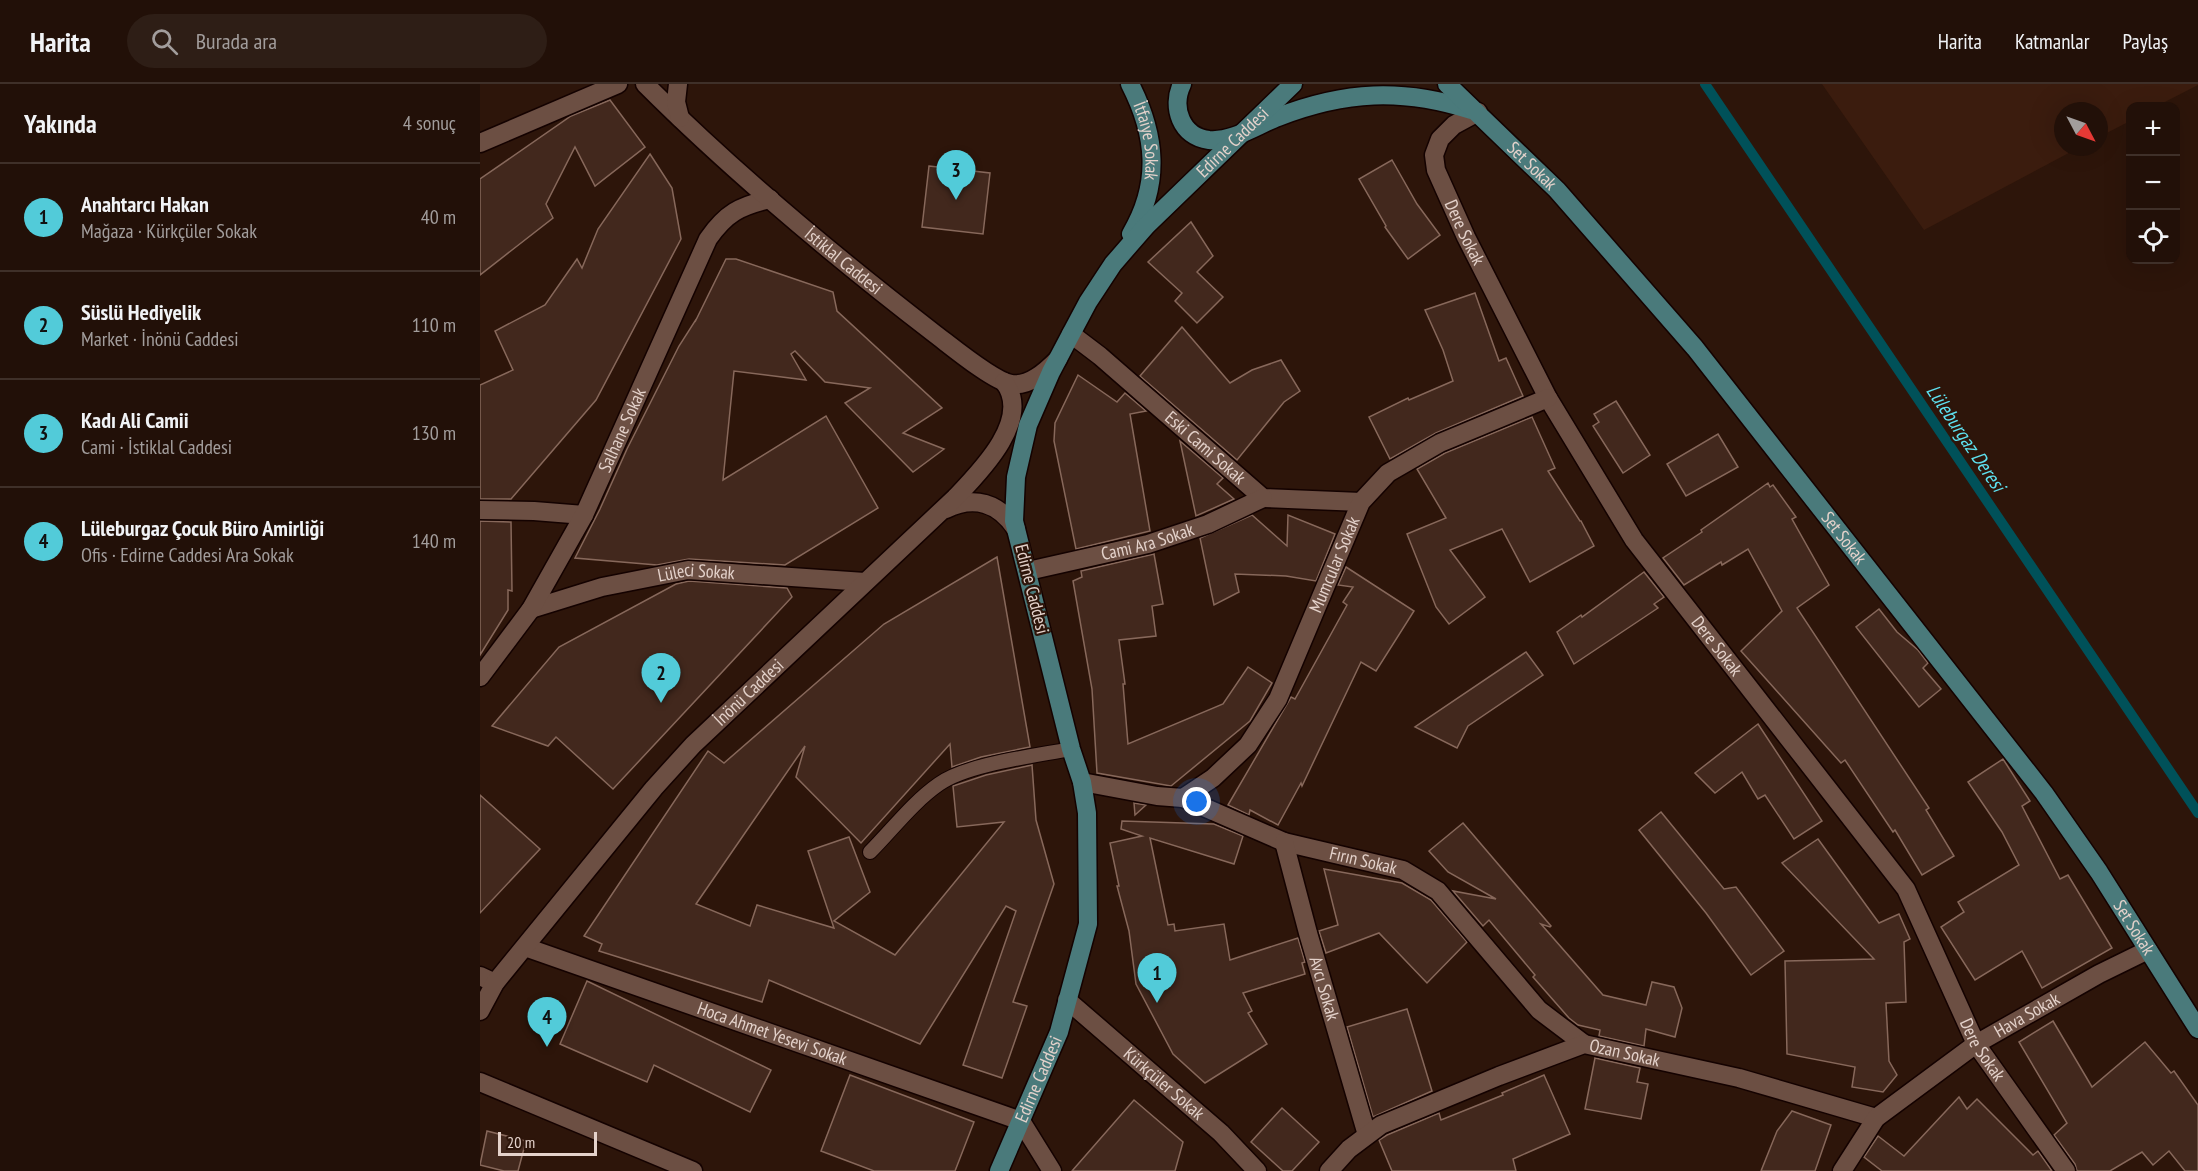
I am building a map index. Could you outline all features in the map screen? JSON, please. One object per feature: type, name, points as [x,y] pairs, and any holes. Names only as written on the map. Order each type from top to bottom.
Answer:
[{"type":"main road","name":"İtfaiye Sokak","points":[[1113,264],[1137,224],[1147,200],[1152,176],[1152,150],[1148,130],[1130,84]]},
{"type":"main road","points":[[1182,84],[1177,104],[1179,117],[1186,129],[1197,137],[1212,140],[1240,133],[1298,109],[1333,99],[1359,95],[1414,96],[1446,102],[1478,112]]},
{"type":"main road","name":"Edirne Caddesi","points":[[999,1171],[1059,1032],[1088,924],[1087,813],[1082,782],[1071,749],[1016,529],[1014,510],[1016,477],[1024,440],[1033,412],[1071,334],[1088,302],[1113,264],[1146,226],[1293,84]]},
{"type":"main road","name":"Set Sokak","points":[[1447,84],[1557,190],[1695,348],[2044,793],[2099,872],[2198,1029]]},
{"type":"street","points":[[480,143],[618,84]]},
{"type":"street","name":"İstiklal Caddesi","points":[[645,84],[770,200],[954,349],[1004,382]]},
{"type":"street","points":[[678,84],[676,102],[680,118]]},
{"type":"street","name":"Dere Sokak","points":[[1478,112],[1454,125],[1440,140],[1434,155],[1436,170],[1466,237],[1548,398],[1634,540],[1906,889],[1976,1044],[2066,1171]]},
{"type":"street","name":"Salhane Sokak","points":[[480,677],[531,609],[584,515],[708,239],[715,228],[734,210],[747,204],[770,200]]},
{"type":"street","name":"Eski Cami Sokak","points":[[1071,334],[1100,356],[1263,498]]},
{"type":"street","points":[[1004,382],[1016,384],[1031,380],[1060,357]]},
{"type":"street","name":"İnönü Caddesi","points":[[480,1011],[488,980],[525,947],[654,788],[685,754],[939,513],[986,464],[1007,430],[1013,405],[1010,392],[1004,382]]},
{"type":"street","name":"Mumcular Sokak","points":[[1184,798],[1213,778],[1248,745],[1278,699],[1361,502],[1388,473],[1440,443],[1548,398]]},
{"type":"street","points":[[1263,498],[1361,502]]},
{"type":"street","name":"Cami Ara Sokak","points":[[1028,571],[1148,544],[1208,524],[1263,498]]},
{"type":"street","points":[[939,513],[961,503],[984,502],[1002,512],[1016,529]]},
{"type":"street","points":[[480,510],[584,515]]},
{"type":"street","name":"Lüleci Sokak","points":[[531,609],[602,587],[688,570],[865,582]]},
{"type":"street","name":"Fırın Sokak","points":[[1082,782],[1184,798],[1284,842],[1403,870],[1438,891],[1539,1010],[1584,1044]]},
{"type":"street","name":"Avcı Sokak","points":[[1284,842],[1367,1135]]},
{"type":"street","name":"Hoca Ahmet Yesevi Sokak","points":[[525,947],[1021,1121]]},
{"type":"street","name":"Hava Sokak","points":[[1842,1171],[1876,1118],[1976,1044],[2099,974],[2148,950]]},
{"type":"street","name":"Kürkçüler Sokak","points":[[1067,1000],[1221,1133],[1257,1171]]},
{"type":"street","name":"Ozan Sokak","points":[[1329,1171],[1349,1149],[1381,1125],[1498,1076],[1584,1044],[1739,1078],[1876,1118]]},
{"type":"street","points":[[480,1082],[693,1171]]},
{"type":"street","points":[[1021,1121],[1052,1171]]},
{"type":"lane","points":[[870,852],[926,794],[953,776],[970,770],[1071,749]]},
{"type":"shaded area","points":[[1822,84],[2198,84],[2165,102],[2126,102],[2126,123],[2108,132],[2108,102],[2054,102],[2054,156],[2063,156],[1924,230]]},
{"type":"building","points":[[610,100],[645,147],[595,186],[575,147],[546,204],[553,218],[480,275],[480,179],[571,116]]},
{"type":"building","points":[[650,154],[672,188],[681,239],[596,400],[511,499],[480,499],[480,385],[513,370],[495,331],[545,305],[577,259],[582,268],[598,229]]},
{"type":"building","points":[[1392,160],[1417,204],[1440,235],[1408,259],[1385,227],[1359,179]]},
{"type":"building","points":[[929,166],[990,173],[983,234],[922,227]]},
{"type":"building","points":[[1191,222],[1213,256],[1197,272],[1223,297],[1197,323],[1175,301],[1182,293],[1148,262]]},
{"type":"building","points":[[726,259],[736,259],[833,292],[837,311],[942,408],[903,433],[944,449],[913,472],[845,403],[870,388],[825,382],[795,351],[791,354],[806,380],[734,371],[723,480],[826,416],[878,508],[785,565],[689,559],[657,565],[575,558],[679,346],[695,322]]},
{"type":"building","points":[[1475,293],[1499,361],[1506,358],[1523,396],[1436,433],[1390,459],[1369,417],[1408,398],[1409,400],[1453,381],[1443,350],[1425,310]]},
{"type":"building","points":[[1182,327],[1230,383],[1252,370],[1281,360],[1300,391],[1284,402],[1237,460],[1140,376]]},
{"type":"building","points":[[1078,375],[1117,402],[1125,393],[1146,411],[1130,414],[1150,531],[1076,549],[1054,441],[1055,423]]},
{"type":"building","points":[[1616,401],[1650,455],[1623,473],[1593,426],[1599,422],[1594,414]]},
{"type":"building","points":[[1532,417],[1555,468],[1548,471],[1581,521],[1594,546],[1530,582],[1502,529],[1450,550],[1485,597],[1449,624],[1436,607],[1407,534],[1446,518],[1417,469],[1445,453]]},
{"type":"building","points":[[1718,434],[1738,467],[1686,496],[1667,464]]},
{"type":"building","points":[[1180,441],[1223,478],[1217,484],[1234,499],[1196,516]]},
{"type":"building","points":[[1768,483],[1770,487],[1773,485],[1796,517],[1792,519],[1829,585],[1797,608],[1929,808],[1926,810],[1954,856],[1922,875],[1895,830],[1893,832],[1845,760],[1841,763],[1741,651],[1782,611],[1748,549],[1722,565],[1721,562],[1684,585],[1663,558]]},
{"type":"building","points":[[1252,515],[1287,546],[1288,515],[1335,534],[1316,581],[1286,576],[1235,574],[1239,592],[1214,605],[1200,538]]},
{"type":"building","points":[[480,521],[511,522],[512,591],[508,590],[508,610],[480,655]]},
{"type":"building","points":[[1154,554],[1163,604],[1152,606],[1156,636],[1119,640],[1125,684],[1123,684],[1128,744],[1223,704],[1248,667],[1272,683],[1250,721],[1171,786],[1097,773],[1092,689],[1073,581],[1082,577],[1081,571]]},
{"type":"building","points":[[997,557],[1030,747],[981,757],[952,767],[950,744],[861,843],[796,777],[805,746],[696,904],[750,926],[757,905],[834,928],[808,851],[849,837],[870,892],[834,921],[895,955],[1004,822],[957,827],[953,786],[986,775],[1032,765],[1036,820],[1054,884],[1013,1002],[1027,1006],[1002,1078],[963,1065],[1016,911],[1006,906],[920,1044],[769,980],[762,1002],[599,951],[602,944],[584,936],[708,751],[724,763],[884,624]]},
{"type":"building","points":[[1346,567],[1414,611],[1376,671],[1361,662],[1302,786],[1301,783],[1278,825],[1250,810],[1249,815],[1228,805],[1291,697],[1295,699],[1347,605],[1343,602],[1353,587],[1338,585]]},
{"type":"building","points":[[1644,572],[1664,597],[1654,604],[1658,608],[1574,664],[1557,632],[1581,615],[1582,617]]},
{"type":"building","points":[[689,581],[787,588],[792,597],[613,789],[556,737],[548,746],[492,726],[559,647],[676,584]]},
{"type":"building","points":[[1879,609],[1897,632],[1918,650],[1928,663],[1923,668],[1941,689],[1919,707],[1856,627]]},
{"type":"building","points":[[1526,652],[1543,675],[1468,726],[1457,748],[1415,727]]},
{"type":"building","points":[[1758,724],[1822,821],[1794,839],[1765,795],[1758,799],[1742,772],[1715,793],[1695,773]]},
{"type":"building","points":[[2003,759],[2030,801],[2022,806],[2060,879],[2068,875],[2112,948],[2042,988],[2022,951],[1975,980],[1941,927],[1964,912],[1958,902],[2019,865],[2002,832],[1968,782]]},
{"type":"building","points":[[480,795],[540,849],[480,913]]},
{"type":"building","points":[[1134,803],[1146,805],[1135,815]]},
{"type":"building","points":[[1661,812],[1724,889],[1736,887],[1784,951],[1751,975],[1706,913],[1639,830]]},
{"type":"building","points":[[1122,821],[1214,824],[1243,836],[1234,864],[1150,838],[1168,925],[1174,924],[1175,931],[1224,924],[1230,960],[1298,938],[1305,962],[1302,963],[1305,974],[1243,993],[1252,1011],[1248,1013],[1267,1044],[1205,1083],[1173,1054],[1136,984],[1129,931],[1117,886],[1119,886],[1110,843],[1142,836],[1121,829]]},
{"type":"building","points":[[1463,823],[1551,926],[1541,924],[1603,995],[1646,1005],[1652,982],[1674,987],[1682,1008],[1675,1037],[1646,1029],[1644,1046],[1599,1036],[1600,1030],[1578,1025],[1569,1018],[1533,977],[1535,975],[1489,920],[1483,926],[1453,891],[1496,899],[1448,872],[1429,851]]},
{"type":"building","points":[[1818,839],[1879,923],[1899,914],[1910,939],[1904,942],[1906,1002],[1886,1003],[1889,1061],[1897,1075],[1883,1092],[1852,1087],[1855,1067],[1787,1054],[1785,961],[1874,959],[1782,863]]},
{"type":"building","points":[[1324,869],[1402,883],[1431,900],[1467,942],[1427,983],[1379,933],[1326,953],[1319,931],[1338,925]]},
{"type":"building","points":[[587,981],[771,1070],[750,1112],[654,1065],[647,1082],[560,1044]]},
{"type":"building","points":[[1407,1009],[1432,1091],[1373,1117],[1347,1027]]},
{"type":"building","points":[[2053,1021],[2092,1087],[2145,1042],[2171,1073],[2174,1071],[2198,1105],[2198,1171],[2185,1171],[2169,1151],[2153,1165],[2142,1152],[2110,1171],[2077,1171],[2075,1164],[2054,1135],[2067,1123],[2019,1042]]},
{"type":"building","points":[[1595,1058],[1640,1068],[1637,1082],[1648,1084],[1641,1119],[1585,1109]]},
{"type":"building","points":[[850,1075],[974,1122],[955,1171],[874,1171],[821,1151]]},
{"type":"building","points":[[1544,1075],[1570,1134],[1513,1159],[1516,1171],[1392,1171],[1379,1140],[1439,1113],[1441,1120],[1503,1095],[1502,1093]]},
{"type":"building","points":[[1959,1097],[1967,1109],[1977,1099],[2033,1155],[2038,1151],[2052,1171],[1882,1171],[1864,1157],[1878,1136],[1904,1156]]},
{"type":"building","points":[[1134,1100],[1183,1142],[1175,1171],[1072,1171]]},
{"type":"building","points":[[1282,1108],[1319,1142],[1292,1171],[1283,1171],[1251,1142]]},
{"type":"building","points":[[1792,1111],[1831,1125],[1815,1171],[1761,1171],[1777,1131]]},
{"type":"building","points":[[487,1131],[526,1141],[518,1171],[504,1171],[480,1165]]},
{"type":"waterway","name":"Lüleburgaz Deresi","points":[[1705,84],[2198,813]]},
{"type":"place","name":"Kadı Ali Camii","points":[[956,200]]},
{"type":"place","name":"Süslü Hediyelik","points":[[661,703]]},
{"type":"place","name":"Anahtarcı Hakan","points":[[1157,1003]]},
{"type":"place","name":"Lüleburgaz Çocuk Büro Amirliği","points":[[547,1047]]}]
